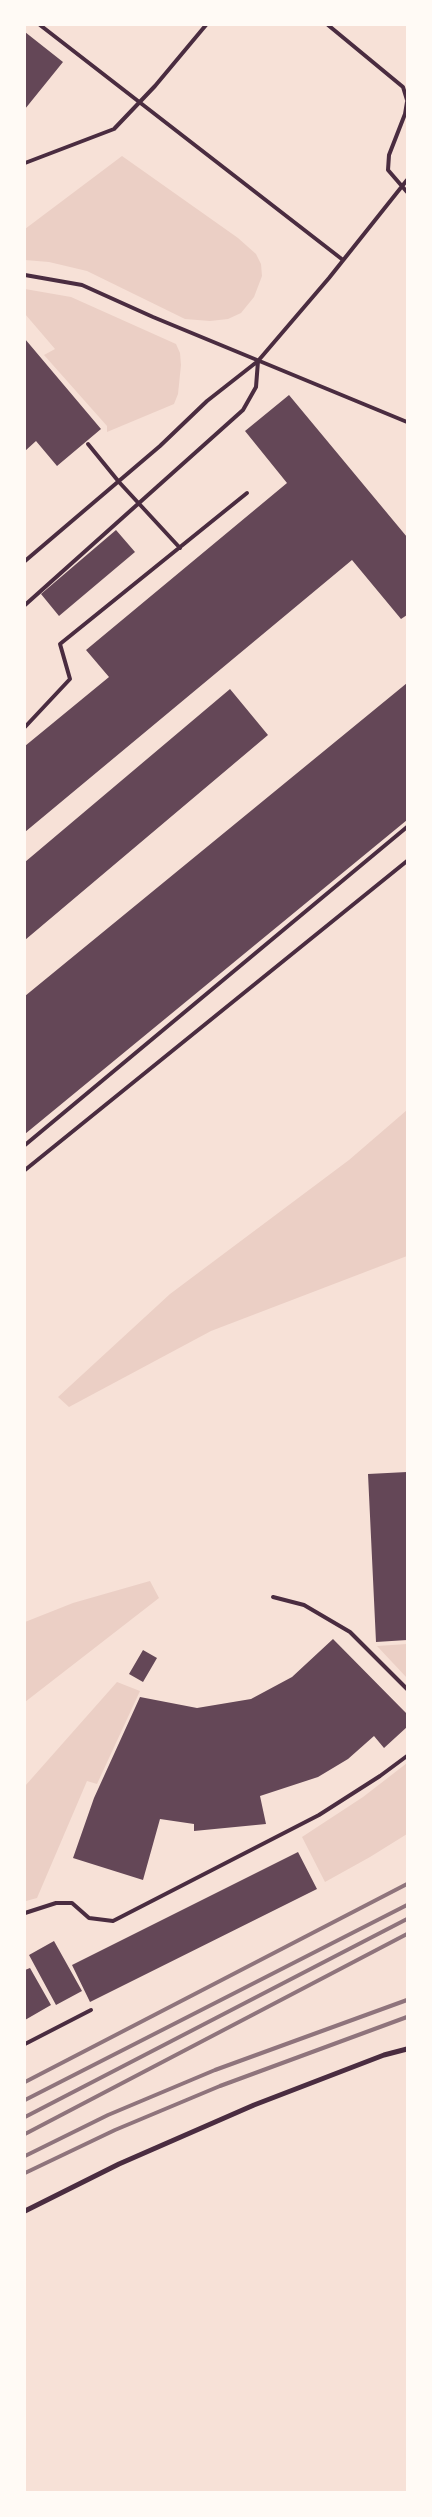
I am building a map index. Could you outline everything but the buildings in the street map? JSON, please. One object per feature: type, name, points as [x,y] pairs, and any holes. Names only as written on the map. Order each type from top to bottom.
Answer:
[{"type":"street","points":[[25,2211],[119,2164],[254,2105],[384,2055],[407,2049]]},
{"type":"lane","points":[[40,25],[138,103],[343,260]]},
{"type":"lane","points":[[25,163],[114,128],[206,25]]},
{"type":"lane","points":[[328,25],[403,87],[407,101],[389,155],[388,170],[407,192]]},
{"type":"lane","points":[[25,561],[160,446],[207,400],[258,361],[407,180]]},
{"type":"lane","points":[[25,276],[82,285],[258,361],[407,422]]},
{"type":"lane","points":[[25,605],[243,410],[256,387],[258,361]]},
{"type":"lane","points":[[88,444],[118,482],[140,502],[180,548]]},
{"type":"lane","points":[[25,727],[70,679],[60,644],[247,493]]},
{"type":"lane","points":[[25,1145],[407,827]]},
{"type":"lane","points":[[25,1170],[407,861]]},
{"type":"lane","points":[[273,1597],[304,1605],[350,1632],[407,1689]]},
{"type":"lane","points":[[25,1913],[56,1902],[72,1903],[90,1918],[113,1921],[319,1815],[380,1776],[407,1756]]},
{"type":"lane","points":[[25,2044],[91,2010]]},
{"type":"shaded area","points":[[122,156],[238,238],[256,254],[261,264],[262,276],[254,297],[241,313],[228,319],[210,321],[185,319],[87,271],[49,262],[25,260],[25,229]]},
{"type":"shaded area","points":[[25,289],[71,297],[176,344],[180,353],[181,365],[178,394],[174,404],[107,432],[107,426],[44,355],[55,349],[25,314]]},
{"type":"shaded area","points":[[407,1110],[407,1256],[211,1331],[69,1407],[58,1397],[170,1294],[349,1160]]},
{"type":"shaded area","points":[[150,1581],[159,1598],[25,1702],[25,1622],[73,1603]]},
{"type":"shaded area","points":[[407,1644],[407,1678],[377,1646]]},
{"type":"shaded area","points":[[117,1682],[140,1691],[97,1784],[87,1781],[37,1898],[26,1901],[25,1786]]},
{"type":"shaded area","points":[[407,1763],[407,1834],[325,1882],[302,1837],[363,1797]]},
{"type":"railway","points":[[25,2082],[407,1884]]},
{"type":"railway","points":[[25,2100],[407,1905]]},
{"type":"railway","points":[[25,2117],[407,1919]]},
{"type":"railway","points":[[25,2134],[407,1934]]},
{"type":"railway","points":[[25,2156],[108,2115],[215,2070],[407,2000]]},
{"type":"railway","points":[[25,2173],[115,2130],[220,2086],[407,2017]]}]
